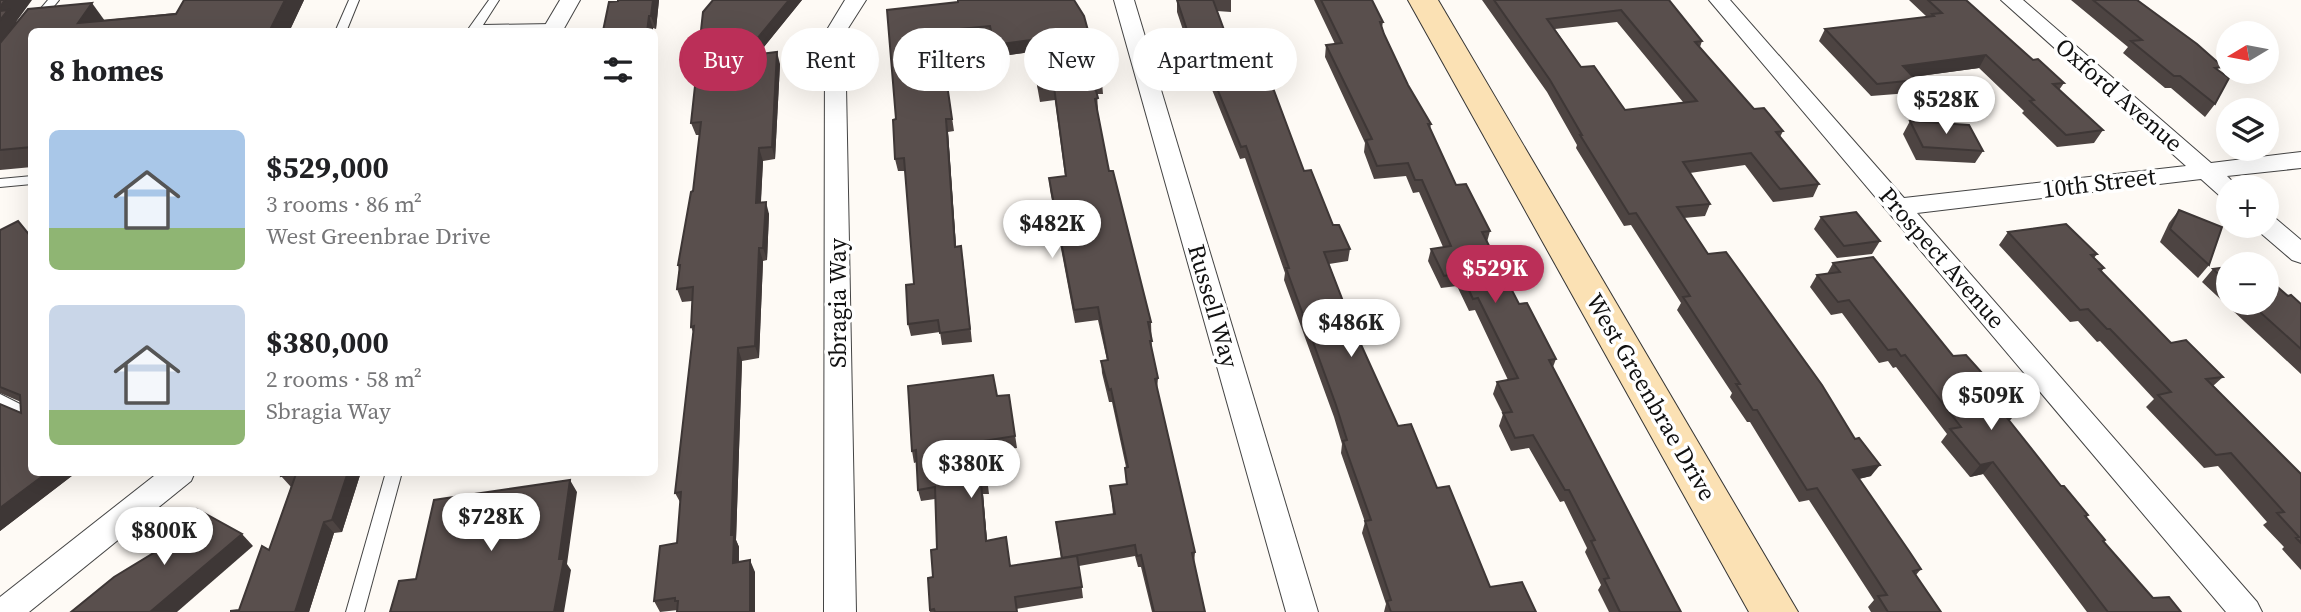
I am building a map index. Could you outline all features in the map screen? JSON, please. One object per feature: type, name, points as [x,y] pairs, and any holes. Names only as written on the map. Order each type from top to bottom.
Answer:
[{"type":"street","points":[[553,28],[570,0]]},
{"type":"street","name":"Sbragia Way","points":[[840,612],[835,33],[856,0]]},
{"type":"street","name":"Russell Way","points":[[1124,0],[1302,612]]},
{"type":"street","name":"West Greenbrae Drive","points":[[1423,0],[1774,612]]},
{"type":"street","name":"Prospect Avenue","points":[[1719,0],[2246,612]]},
{"type":"street","name":"Oxford Avenue","points":[[2011,0],[2216,180]]},
{"type":"street","name":"10th Street","points":[[1897,207],[2301,160]]},
{"type":"street","points":[[2279,235],[2301,254]]},
{"type":"street","points":[[5,612],[176,476]]},
{"type":"lane","points":[[31,28],[54,0]]},
{"type":"lane","points":[[342,28],[354,0]]},
{"type":"lane","points":[[475,28],[494,0]]},
{"type":"lane","points":[[0,183],[28,180]]},
{"type":"lane","points":[[0,400],[28,416]]},
{"type":"lane","points":[[355,612],[393,476]]},
{"type":"building","points":[[184,0],[285,0],[271,28],[28,28],[28,147],[0,150],[0,43],[28,9],[92,3],[78,23],[176,14]]},
{"type":"building","points":[[653,0],[648,28],[604,28],[609,2]]},
{"type":"building","points":[[713,0],[789,0],[766,28],[701,28],[703,12]]},
{"type":"building","points":[[1074,0],[1084,16],[1087,28],[1024,28],[1024,41],[1010,43],[1010,28],[893,28],[893,83],[887,10],[958,2]]},
{"type":"building","points":[[1177,0],[1213,0],[1223,28],[1186,28]]},
{"type":"building","points":[[1321,0],[1372,0],[1383,22],[1380,22],[1384,34],[1408,85],[1431,124],[1428,124],[1456,185],[1466,184],[1490,231],[1482,232],[1519,304],[1527,303],[1556,359],[1549,360],[1681,612],[1620,612],[1604,579],[1609,578],[1591,541],[1595,540],[1569,490],[1565,490],[1533,435],[1515,438],[1503,413],[1512,412],[1497,382],[1518,378],[1478,298],[1473,299],[1461,273],[1444,276],[1431,249],[1451,246],[1422,180],[1415,180],[1408,163],[1377,166],[1366,140],[1372,139],[1326,45],[1342,43]]},
{"type":"building","points":[[1494,0],[1669,0],[1702,41],[1695,42],[1754,109],[1764,108],[1783,131],[1776,132],[1819,184],[1780,189],[1751,153],[1683,162],[1710,204],[1677,207],[1708,254],[1726,252],[1822,385],[1855,439],[1859,438],[1880,465],[1853,470],[1921,569],[1913,571],[1941,612],[1888,612],[1878,596],[1887,595],[1817,488],[1807,490],[1757,410],[1753,410],[1736,384],[1740,384],[1683,297],[1690,296],[1636,213],[1629,214],[1550,80]],"holes":[[[1621,10],[1697,101],[1625,110],[1594,66],[1581,67],[1547,19]]]},
{"type":"building","points":[[1928,0],[1966,0],[2033,60],[2038,59],[2064,83],[2053,84],[2103,130],[2066,135],[2030,101],[2034,100],[1986,55],[1903,66],[1916,80],[1877,84],[1825,29],[1942,13]]},
{"type":"building","points":[[2093,0],[2137,0],[2197,44],[2216,61],[2216,84],[2226,84],[2215,104],[2180,76],[2174,76],[2131,41],[2142,40]]},
{"type":"building","points":[[8,10],[0,20],[0,11]]},
{"type":"building","points":[[777,52],[772,147],[759,148],[756,203],[766,202],[763,248],[759,248],[755,346],[738,348],[731,535],[734,535],[733,563],[750,560],[750,612],[677,612],[678,601],[675,601],[675,598],[654,601],[660,546],[677,543],[681,492],[675,493],[694,326],[691,327],[693,287],[677,289],[678,265],[693,191],[701,122],[691,123],[694,91],[767,91],[767,53]]},
{"type":"building","points":[[894,91],[948,91],[952,119],[946,119],[955,247],[961,246],[970,329],[940,333],[938,320],[908,324],[906,285],[914,284],[904,158],[895,159],[893,120],[896,119]]},
{"type":"building","points":[[1055,91],[1096,91],[1098,98],[1095,99],[1109,171],[1113,171],[1151,322],[1148,322],[1150,341],[1158,378],[1155,379],[1195,552],[1192,553],[1205,612],[1154,612],[1141,555],[1137,556],[1135,545],[1062,558],[1056,522],[1115,514],[1110,486],[1127,484],[1125,468],[1128,467],[1111,389],[1109,390],[1101,361],[1108,360],[1098,307],[1074,310],[1049,178],[1066,176]]},
{"type":"building","points":[[1218,91],[1274,91],[1304,171],[1311,170],[1333,225],[1339,225],[1350,249],[1324,252],[1353,327],[1398,426],[1411,424],[1437,488],[1449,486],[1490,587],[1522,582],[1536,612],[1391,612],[1387,601],[1391,600],[1365,521],[1371,520],[1343,441],[1347,440],[1336,405],[1286,268],[1289,268],[1246,146],[1241,147]]},
{"type":"building","points":[[1910,121],[1969,125],[1983,151],[1923,147]]},
{"type":"building","points":[[2179,210],[2216,225],[2216,238],[2218,238],[2209,265],[2170,229]]},
{"type":"building","points":[[1856,212],[1880,241],[1844,246],[1821,217]]},
{"type":"building","points":[[18,221],[28,233],[28,476],[43,476],[0,508],[0,404],[21,413],[20,395],[0,387],[0,230]]},
{"type":"building","points":[[2066,224],[2097,254],[2091,255],[2104,268],[2099,269],[2171,343],[2186,340],[2223,377],[2206,379],[2301,474],[2301,543],[2296,538],[2299,537],[2277,513],[2284,512],[2231,453],[2216,455],[2158,395],[2171,392],[2088,309],[2080,310],[2008,232]]},
{"type":"building","points":[[1873,257],[1953,356],[1966,355],[2017,412],[2004,414],[2061,486],[2064,486],[2088,515],[2085,516],[2105,540],[2103,541],[2153,598],[2169,597],[2181,612],[2108,612],[1993,462],[1980,465],[1950,429],[1961,427],[1905,355],[1901,356],[1896,349],[1888,350],[1849,300],[1838,302],[1817,275],[1840,272],[1833,263]]},
{"type":"building","points":[[2279,288],[2301,304],[2301,349],[2263,315],[2279,315]]},
{"type":"building","points":[[993,375],[997,396],[1009,395],[1015,436],[983,441],[987,482],[981,483],[986,541],[1006,537],[1010,566],[1077,556],[1082,587],[1015,597],[1017,612],[935,612],[934,609],[930,610],[928,578],[933,577],[931,550],[937,549],[935,487],[918,490],[916,450],[912,451],[908,386]]},
{"type":"building","points":[[295,476],[347,476],[332,520],[324,522],[295,612],[231,612],[239,610],[262,546],[269,550]]},
{"type":"building","points":[[570,480],[559,559],[564,559],[554,612],[390,612],[399,581],[416,579],[434,500]]},
{"type":"building","points":[[197,509],[242,534],[150,612],[71,612],[114,577],[155,552],[149,549]]}]
